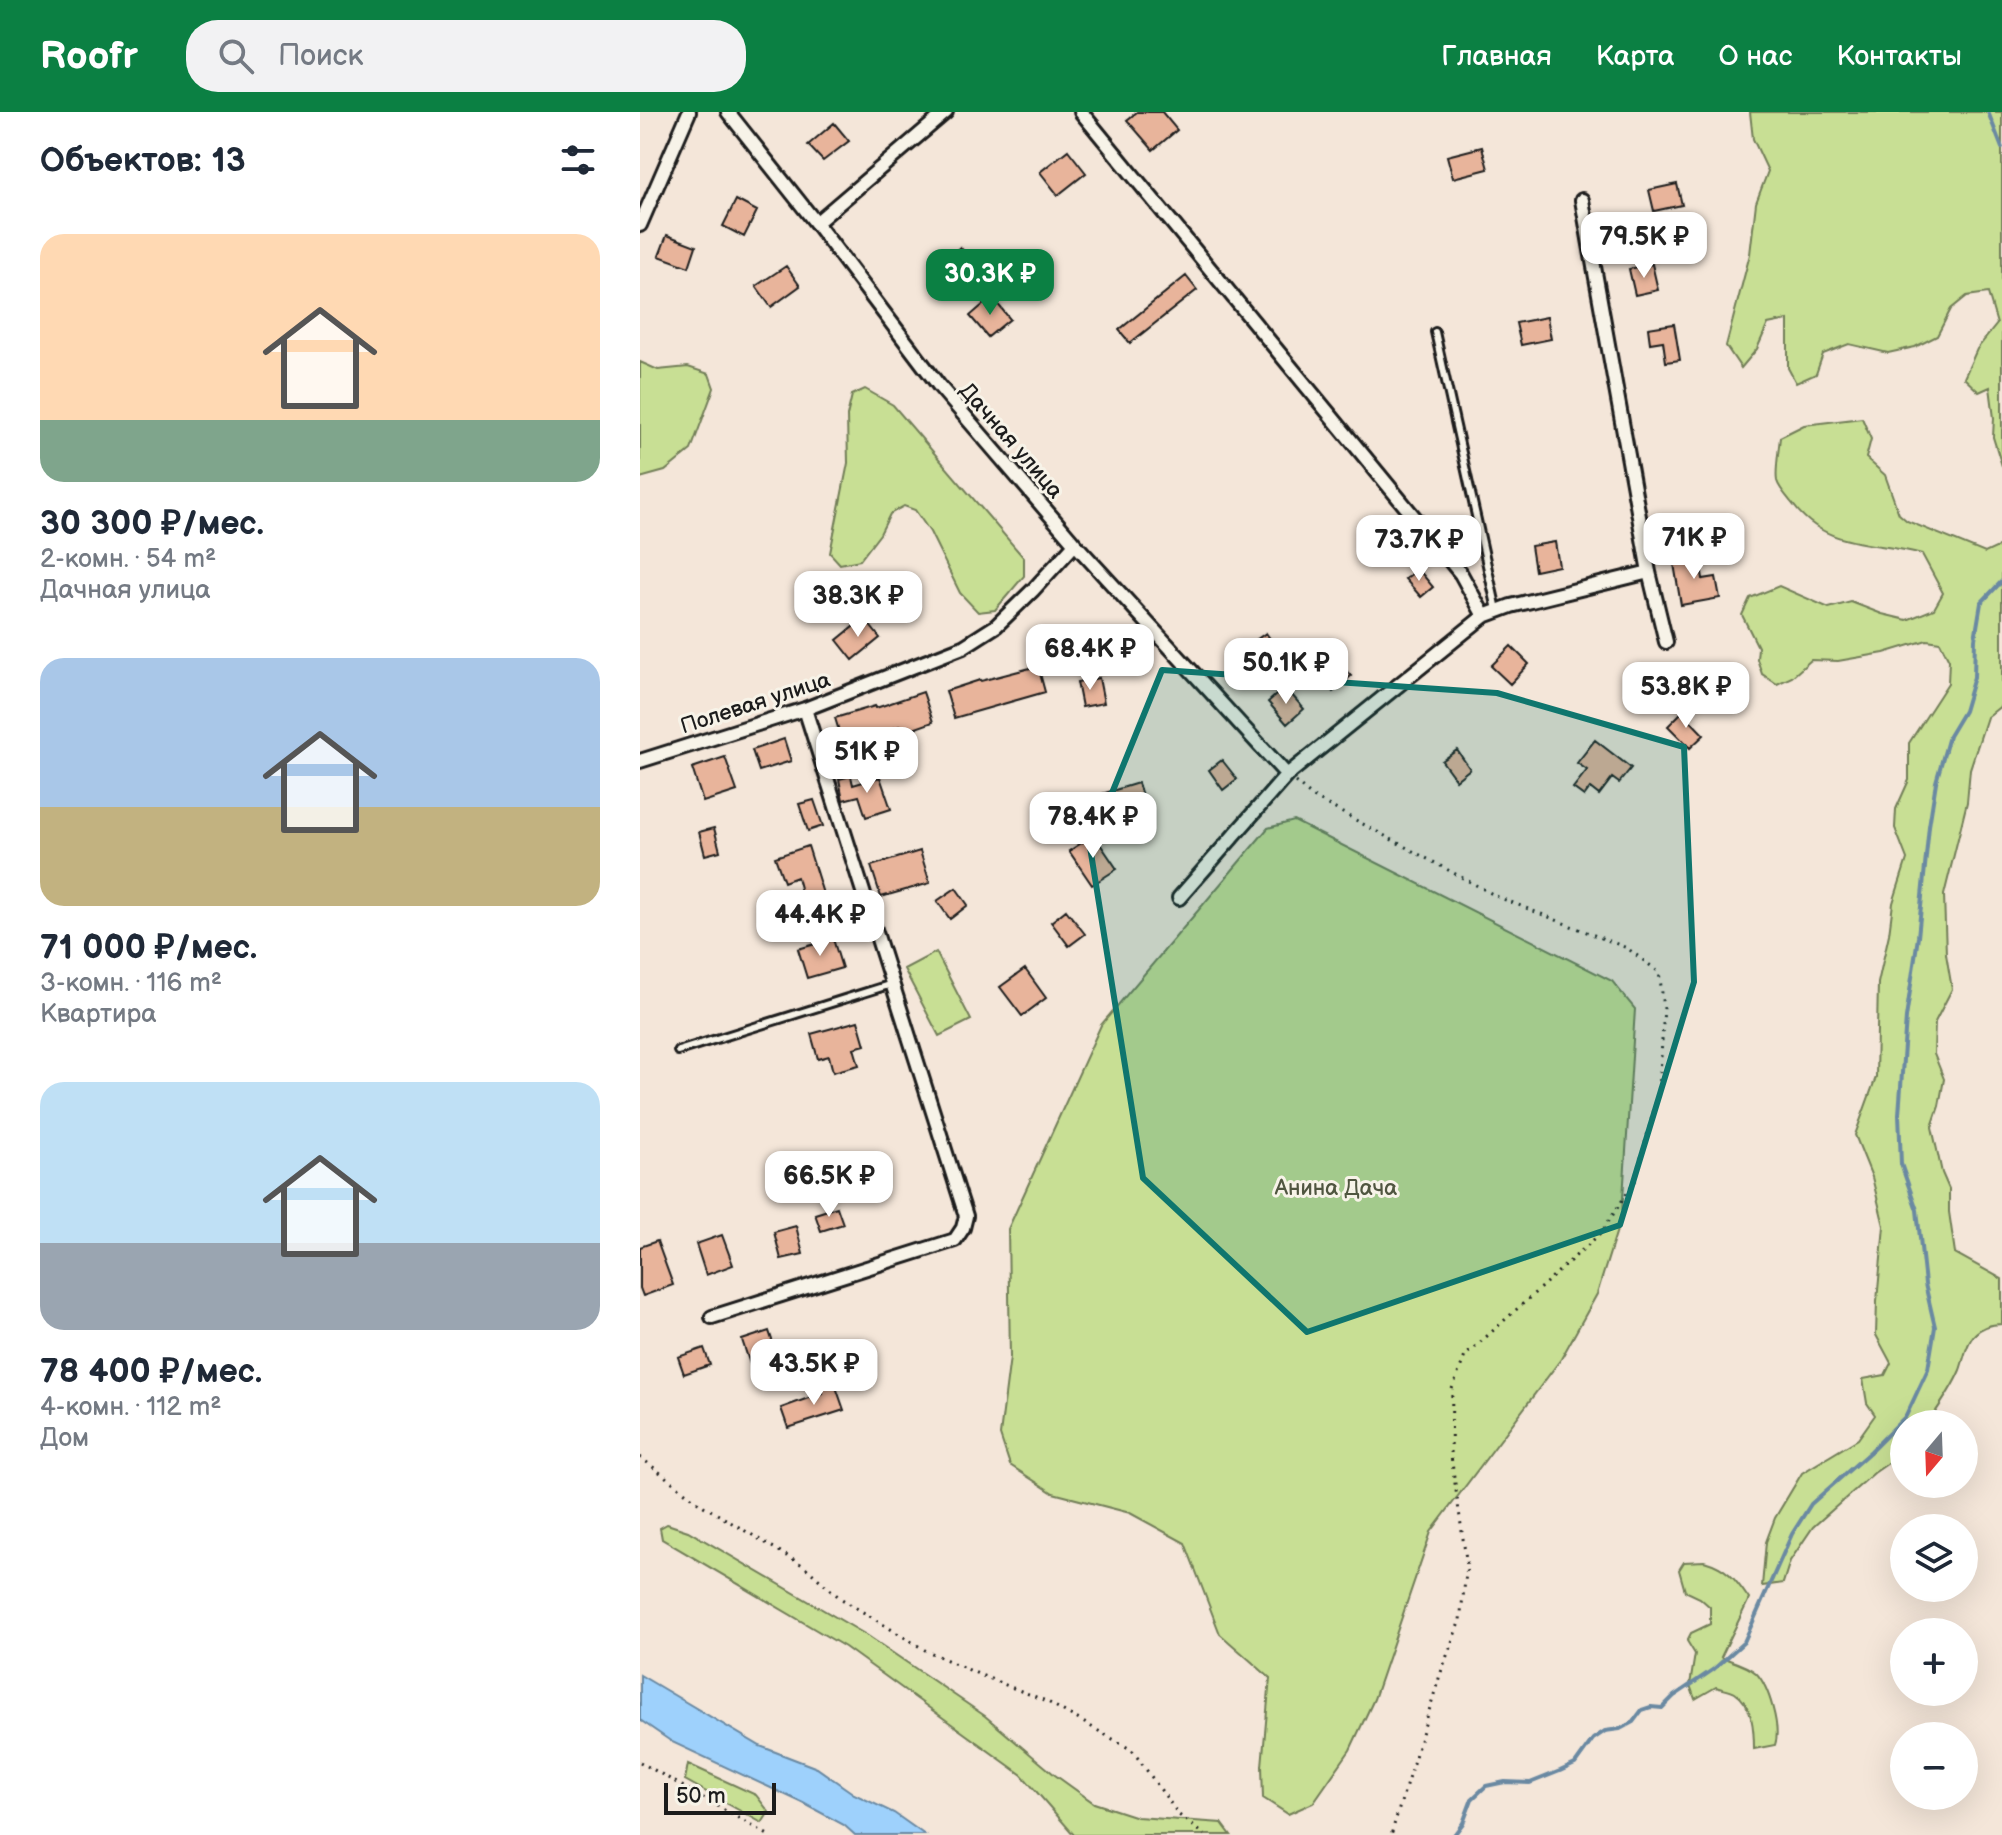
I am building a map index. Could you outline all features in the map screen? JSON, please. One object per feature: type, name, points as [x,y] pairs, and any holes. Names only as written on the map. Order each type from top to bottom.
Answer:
[{"type":"street","points":[[640,225],[689,112]]},
{"type":"street","name":"Дачная улица","points":[[728,112],[940,387],[1075,544],[1287,775]]},
{"type":"street","points":[[816,223],[946,112]]},
{"type":"street","points":[[1081,112],[1461,574],[1484,616]]},
{"type":"street","points":[[1582,200],[1649,572],[1666,642]]},
{"type":"street","name":"Полевая улица","points":[[640,761],[805,709],[963,647],[996,626],[1075,544]]},
{"type":"street","points":[[1179,898],[1287,775],[1484,616],[1497,610],[1649,572]]},
{"type":"street","points":[[712,1317],[955,1240],[966,1216],[805,709]]},
{"type":"lane","points":[[1435,332],[1497,610]]},
{"type":"lane","points":[[678,1051],[892,984]]},
{"type":"path","points":[[1287,775],[1313,797],[1498,897],[1627,948],[1659,972],[1664,1007],[1659,1091],[1635,1181],[1601,1233],[1465,1356],[1452,1389],[1451,1456],[1467,1566],[1460,1620],[1391,1835]]},
{"type":"path","points":[[640,1457],[702,1505],[804,1566],[840,1598],[925,1650],[1046,1701],[1132,1750],[1179,1815],[1205,1835]]},
{"type":"path","points":[[640,1762],[768,1835]]},
{"type":"highlighted area","points":[[1162,670],[1497,693],[1684,747],[1694,982],[1620,1225],[1307,1332],[1143,1178],[1090,847]]},
{"type":"green space","points":[[1750,112],[2002,112],[2002,466],[1993,437],[1990,387],[1979,392],[1964,378],[1977,349],[1997,324],[1988,293],[1967,296],[1951,309],[1937,336],[1915,347],[1888,353],[1849,344],[1823,354],[1816,374],[1796,383],[1788,368],[1788,320],[1768,324],[1757,349],[1741,368],[1726,346],[1750,254],[1756,203],[1768,171],[1753,139]]},
{"type":"green space","points":[[640,362],[658,370],[688,367],[709,374],[714,388],[691,450],[665,471],[640,478]]},
{"type":"green space","points":[[865,389],[893,405],[1024,558],[1024,576],[995,610],[978,612],[960,593],[930,532],[915,510],[904,506],[890,514],[880,534],[860,560],[840,564],[830,553],[848,463],[847,416],[852,395]]},
{"type":"green space","points":[[1862,418],[1871,439],[1866,458],[1885,475],[1899,514],[1907,521],[1985,553],[2002,545],[2002,705],[1987,717],[1970,769],[1967,802],[1944,895],[1946,954],[1952,989],[1935,1022],[1934,1054],[1944,1079],[1932,1127],[1942,1173],[1949,1189],[1955,1253],[2002,1279],[2002,1324],[1987,1326],[1974,1335],[1960,1370],[1937,1410],[1890,1410],[1890,1462],[1813,1527],[1790,1561],[1783,1583],[1762,1586],[1766,1542],[1775,1518],[1802,1473],[1858,1439],[1875,1415],[1867,1403],[1863,1379],[1885,1375],[1891,1363],[1876,1335],[1884,1226],[1872,1177],[1855,1135],[1876,1077],[1878,983],[1893,903],[1907,859],[1895,828],[1896,809],[1909,780],[1909,743],[1948,683],[1949,660],[1940,642],[1927,640],[1884,653],[1838,661],[1811,660],[1792,677],[1777,684],[1762,674],[1757,659],[1758,647],[1742,615],[1750,598],[1779,586],[1829,608],[1851,602],[1907,620],[1934,609],[1943,593],[1922,554],[1834,536],[1805,517],[1785,495],[1778,484],[1776,472],[1780,437],[1804,425]]},
{"type":"green space","name":"Анина Дача","points":[[1294,821],[1612,981],[1635,1009],[1622,1214],[1597,1294],[1561,1359],[1431,1532],[1374,1699],[1350,1750],[1313,1803],[1288,1814],[1263,1798],[1262,1766],[1270,1678],[1220,1634],[1185,1543],[1130,1513],[1053,1493],[1010,1465],[1000,1435],[1010,1357],[1008,1229],[1101,1025],[1268,828]]},
{"type":"green space","points":[[936,952],[971,1020],[939,1036],[904,969]]},
{"type":"green space","points":[[667,1524],[688,1531],[868,1636],[985,1716],[1055,1775],[1094,1803],[1137,1817],[1222,1823],[1231,1835],[1074,1835],[1022,1775],[845,1647],[662,1539],[660,1528]]},
{"type":"green space","points":[[1704,1561],[1730,1575],[1749,1599],[1721,1657],[1748,1668],[1761,1679],[1775,1718],[1775,1745],[1754,1749],[1749,1711],[1735,1693],[1716,1687],[1695,1699],[1690,1685],[1695,1654],[1687,1641],[1691,1633],[1710,1624],[1710,1607],[1685,1591],[1679,1570],[1684,1562]]},
{"type":"green space","points":[[688,1764],[756,1795],[769,1812],[762,1823],[685,1780]]},
{"type":"water","points":[[640,1675],[760,1746],[817,1768],[854,1794],[894,1813],[925,1835],[855,1835],[844,1825],[803,1803],[672,1742],[640,1720]]},
{"type":"building","points":[[1137,112],[1162,112],[1177,130],[1153,150],[1127,120]]},
{"type":"building","points":[[834,123],[849,141],[823,161],[808,145]]},
{"type":"building","points":[[1482,147],[1488,169],[1453,178],[1447,156]]},
{"type":"building","points":[[1068,150],[1086,173],[1058,195],[1040,172]]},
{"type":"building","points":[[1677,184],[1682,205],[1654,211],[1649,190]]},
{"type":"building","points":[[736,200],[757,211],[744,237],[723,226]]},
{"type":"building","points":[[667,235],[696,246],[689,267],[659,256]]},
{"type":"building","points":[[960,247],[977,266],[950,289],[934,270]]},
{"type":"building","points":[[1652,264],[1658,290],[1635,295],[1629,269]]},
{"type":"building","points":[[786,266],[800,286],[771,307],[756,286]]},
{"type":"building","points":[[1186,276],[1197,290],[1130,343],[1119,330]]},
{"type":"building","points":[[992,297],[1010,319],[988,337],[970,316]]},
{"type":"building","points":[[1547,317],[1551,339],[1521,345],[1516,323]]},
{"type":"building","points":[[1674,324],[1680,360],[1666,362],[1663,341],[1650,343],[1648,328]]},
{"type":"building","points":[[1555,542],[1559,566],[1535,571],[1531,546]]},
{"type":"building","points":[[1699,554],[1703,579],[1716,577],[1720,598],[1681,605],[1673,558]]},
{"type":"building","points":[[1418,569],[1433,587],[1421,597],[1405,579]]},
{"type":"building","points":[[864,618],[880,638],[853,660],[837,640]]},
{"type":"building","points":[[1266,633],[1276,647],[1254,664],[1243,649]]},
{"type":"building","points":[[1511,646],[1529,664],[1510,684],[1491,666]]},
{"type":"building","points":[[1340,664],[1351,676],[1333,692],[1322,681]]},
{"type":"building","points":[[1038,666],[1045,692],[954,718],[946,691]]},
{"type":"building","points":[[1099,678],[1104,703],[1082,707],[1077,682]]},
{"type":"building","points":[[1285,687],[1304,709],[1287,724],[1268,702]]},
{"type":"building","points":[[923,692],[933,722],[902,733],[900,726],[843,744],[835,718]]},
{"type":"building","points":[[1682,712],[1704,735],[1690,748],[1668,726]]},
{"type":"building","points":[[784,739],[791,761],[759,771],[752,750]]},
{"type":"building","points":[[1595,740],[1631,768],[1619,783],[1612,778],[1599,795],[1590,788],[1584,796],[1573,788],[1587,770],[1577,763]]},
{"type":"building","points":[[1457,750],[1470,769],[1456,780],[1442,761]]},
{"type":"building","points":[[725,757],[737,791],[703,802],[692,768]]},
{"type":"building","points":[[1222,760],[1237,779],[1223,790],[1209,770]]},
{"type":"building","points":[[851,776],[853,785],[880,777],[891,809],[866,817],[859,796],[843,800],[839,779]]},
{"type":"building","points":[[1138,783],[1145,805],[1088,822],[1082,800]]},
{"type":"building","points":[[814,800],[823,826],[808,831],[799,804]]},
{"type":"building","points":[[714,828],[720,851],[705,855],[699,832]]},
{"type":"building","points":[[1094,835],[1117,869],[1092,885],[1069,851]]},
{"type":"building","points":[[808,846],[830,916],[809,922],[797,877],[784,882],[775,857]]},
{"type":"building","points":[[920,851],[930,883],[881,897],[871,866]]},
{"type":"building","points":[[956,888],[968,905],[950,919],[937,901]]},
{"type":"building","points":[[1066,910],[1085,934],[1069,946],[1051,922]]},
{"type":"building","points":[[833,939],[842,968],[807,978],[798,949]]},
{"type":"building","points":[[1025,969],[1046,998],[1022,1016],[1000,987]]},
{"type":"building","points":[[858,1021],[865,1045],[854,1048],[859,1065],[833,1072],[829,1056],[818,1059],[811,1034]]},
{"type":"building","points":[[837,1207],[843,1224],[821,1231],[815,1214]]},
{"type":"building","points":[[796,1226],[803,1254],[781,1259],[774,1232]]},
{"type":"building","points":[[722,1235],[733,1265],[706,1275],[696,1244]]},
{"type":"building","points":[[657,1241],[673,1285],[643,1296],[640,1288],[640,1247]]},
{"type":"building","points":[[769,1331],[782,1370],[755,1379],[742,1340]]},
{"type":"building","points":[[704,1348],[710,1365],[684,1374],[678,1357]]},
{"type":"building","points":[[835,1384],[844,1410],[788,1428],[781,1408],[822,1393],[821,1389]]},
{"type":"waterway","points":[[1988,112],[2002,148]]},
{"type":"waterway","points":[[1454,1835],[1463,1823],[1472,1799],[1486,1786],[1505,1782],[1530,1783],[1575,1764],[1593,1739],[1605,1731],[1620,1729],[1633,1722],[1642,1710],[1662,1708],[1744,1642],[1792,1534],[1811,1504],[1906,1416],[1928,1369],[1935,1327],[1925,1284],[1917,1210],[1901,1164],[1899,1114],[1906,1018],[1936,782],[1949,736],[1964,711],[1974,677],[1975,639],[1981,603],[2002,581]]}]
